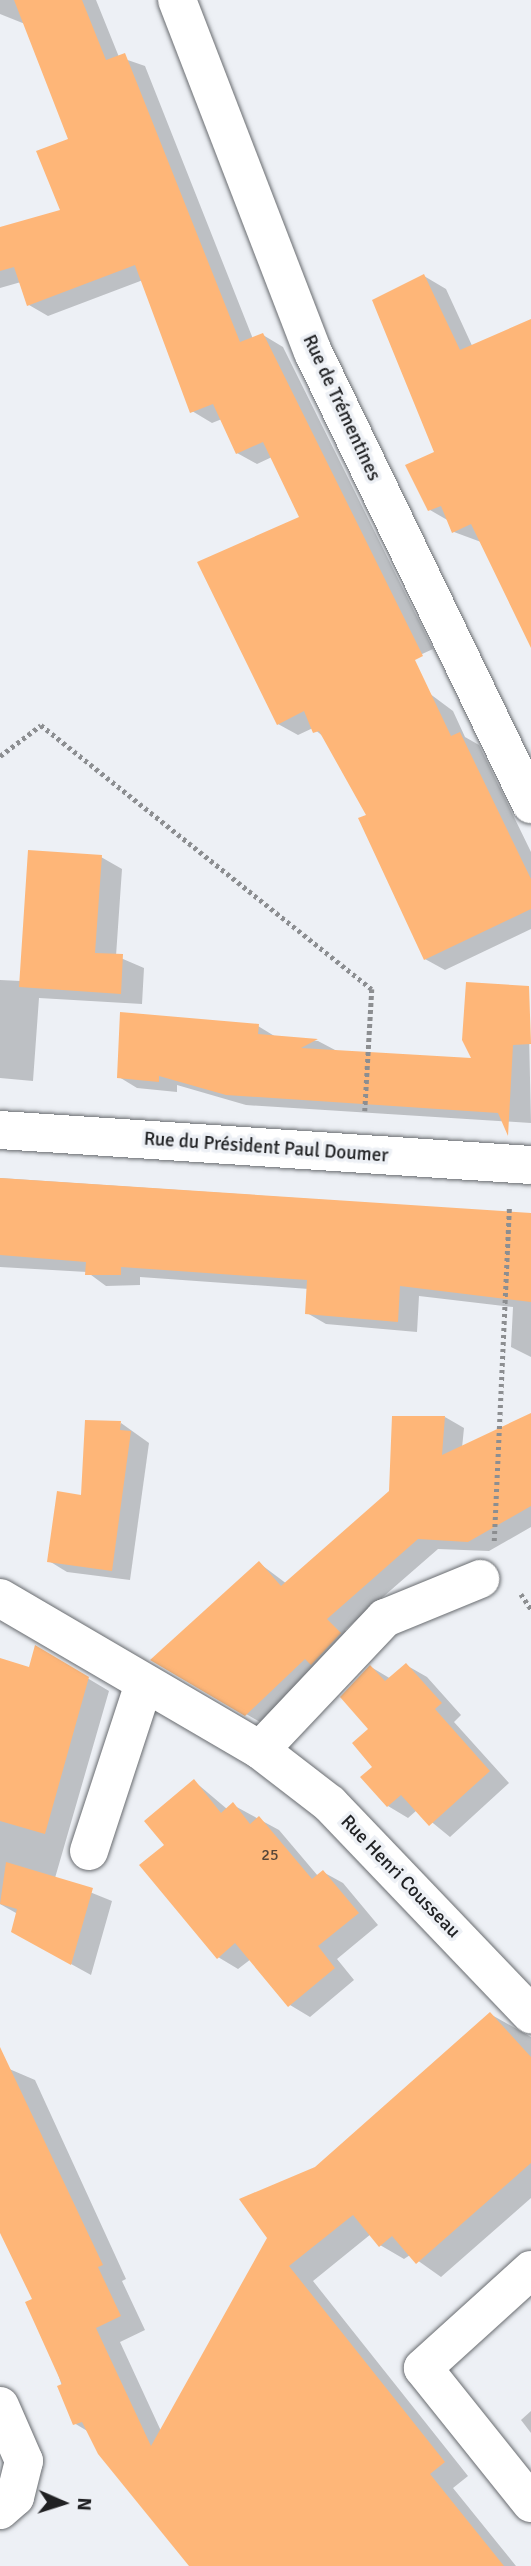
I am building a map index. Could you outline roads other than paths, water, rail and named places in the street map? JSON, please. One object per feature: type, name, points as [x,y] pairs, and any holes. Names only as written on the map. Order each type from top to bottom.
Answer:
[{"type":"street","name":"Rue de Trémentines","points":[[177,0],[313,352],[531,804]]},
{"type":"street","name":"Rue du Président Paul Doumer","points":[[0,1130],[521,1165]]},
{"type":"street","points":[[260,1750],[385,1618],[496,1573]]},
{"type":"street","name":"Rue Henri Cousseau","points":[[0,1598],[260,1750],[330,1804],[531,2014]]},
{"type":"street","points":[[89,1851],[144,1684]]},
{"type":"street","points":[[531,2270],[422,2368],[531,2503]]},
{"type":"street","points":[[0,2406],[24,2461],[15,2497],[0,2510]]}]
